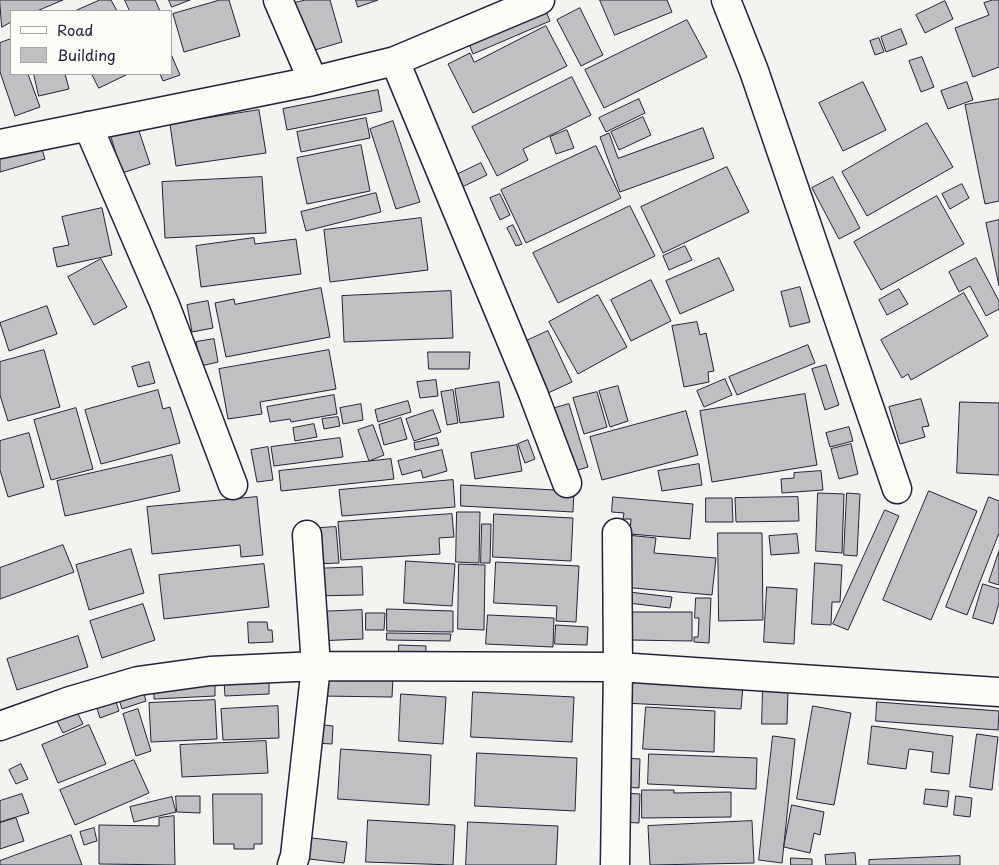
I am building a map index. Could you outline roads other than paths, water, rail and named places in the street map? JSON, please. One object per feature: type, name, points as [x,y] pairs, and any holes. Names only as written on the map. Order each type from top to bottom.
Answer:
[{"type":"street","points":[[278,0],[313,81]]},
{"type":"street","points":[[1,138],[88,126],[313,81],[395,61],[540,0]]},
{"type":"street","points":[[726,0],[754,71],[897,489]]},
{"type":"street","points":[[395,61],[533,393],[567,483]]},
{"type":"street","points":[[88,126],[164,305],[232,485]]},
{"type":"street","points":[[615,865],[618,667],[616,533]]},
{"type":"street","points":[[292,865],[295,856],[316,666],[307,535]]},
{"type":"street","points":[[0,726],[70,701],[138,681],[210,671],[316,666],[618,667],[999,692]]}]
